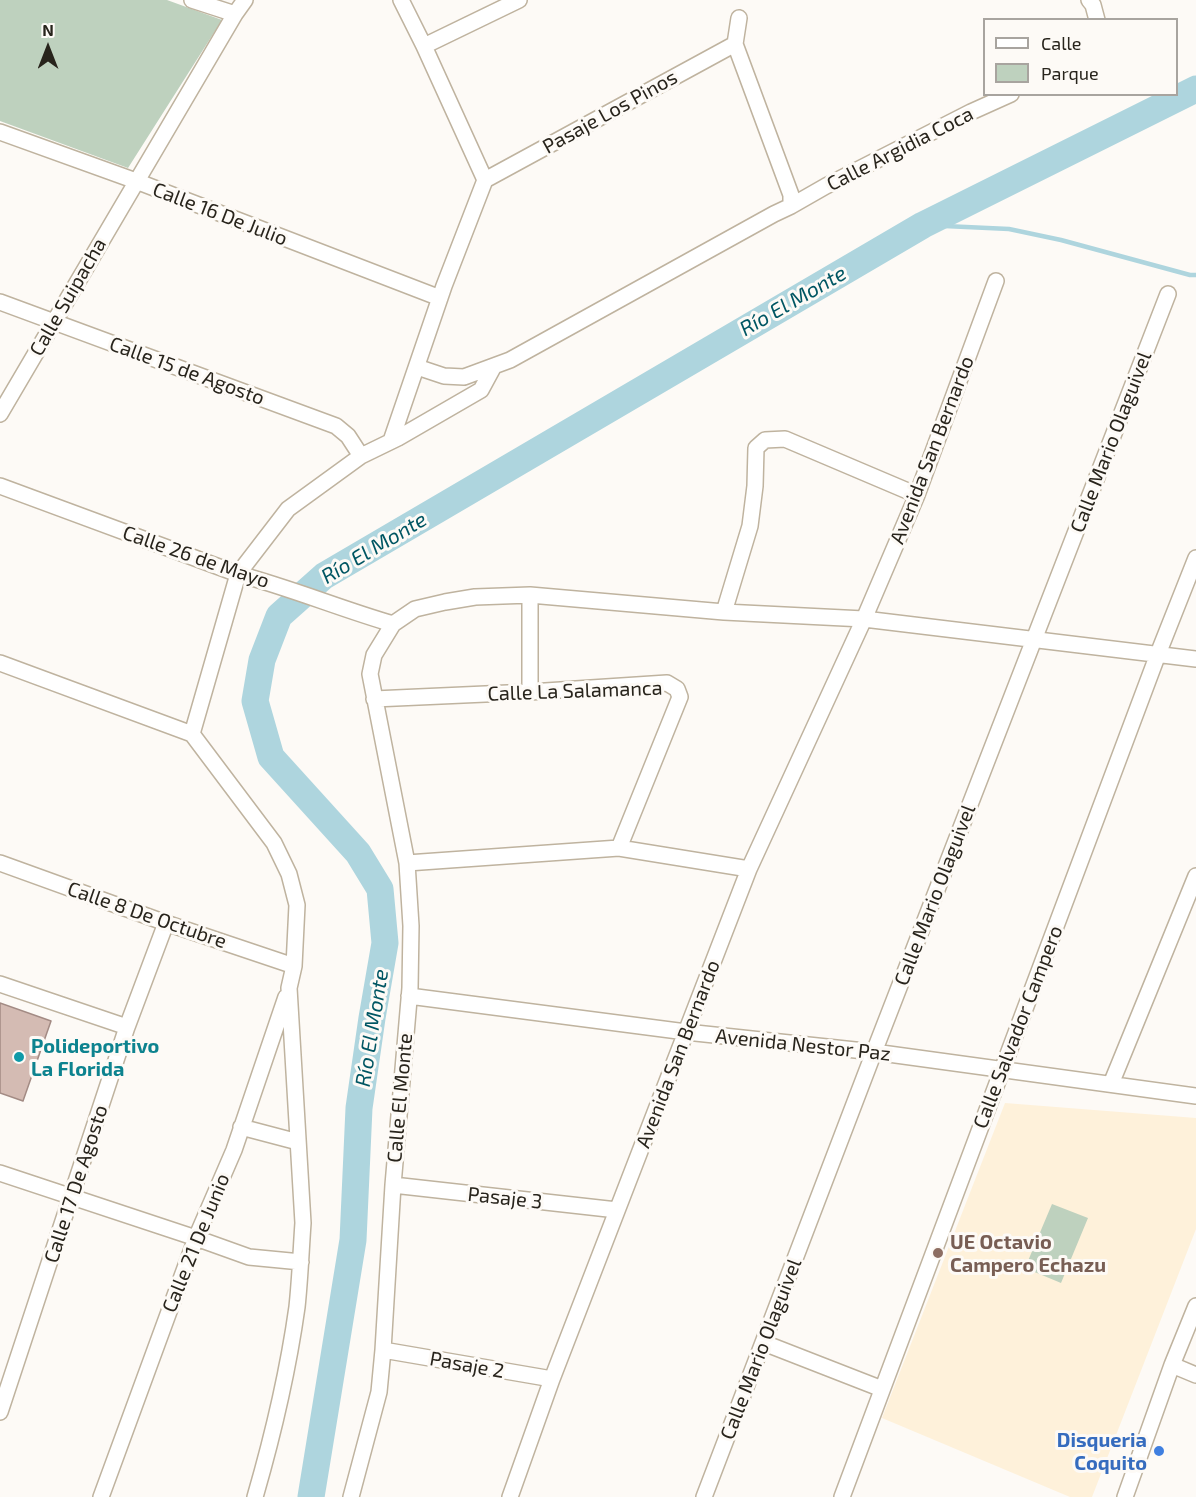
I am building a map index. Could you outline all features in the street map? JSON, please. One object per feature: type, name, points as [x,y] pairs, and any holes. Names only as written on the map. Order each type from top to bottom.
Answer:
[{"type":"street","points":[[195,0],[235,14],[245,0]]},
{"type":"street","points":[[391,441],[440,298],[485,180],[401,0]]},
{"type":"street","points":[[424,46],[519,0]]},
{"type":"street","points":[[1089,0],[1096,18]]},
{"type":"street","name":"Calle Suipacha","points":[[0,414],[235,14]]},
{"type":"street","points":[[739,18],[735,44],[791,195],[791,206]]},
{"type":"street","name":"Pasaje Los Pinos","points":[[485,180],[735,44]]},
{"type":"street","name":"Calle Argidia Coca","points":[[417,367],[444,376],[464,377],[510,360],[826,186],[1007,96]]},
{"type":"street","name":"Calle 16 De Julio","points":[[0,132],[136,181],[440,298]]},
{"type":"street","name":"Avenida San Bernardo","points":[[510,1497],[552,1379],[749,869],[864,619],[917,495],[996,281]]},
{"type":"street","name":"Calle Mario Olaguivel","points":[[704,1497],[1168,294]]},
{"type":"street","name":"Calle 15 de Agosto","points":[[0,302],[336,426],[348,436],[361,456]]},
{"type":"street","points":[[192,734],[238,574],[288,508],[361,456],[481,390],[494,366]]},
{"type":"street","points":[[724,612],[750,526],[755,486],[756,448],[765,440],[785,439],[917,495]]},
{"type":"street","name":"Calle 26 de Mayo","points":[[0,486],[238,574],[393,624]]},
{"type":"street","name":"Calle Salvador Campero","points":[[842,1497],[1196,558]]},
{"type":"street","points":[[530,595],[530,692]]},
{"type":"street","points":[[374,699],[370,674],[374,656],[393,624],[416,609],[475,597],[530,595],[724,612],[864,619],[1196,659]]},
{"type":"street","points":[[0,663],[192,734],[274,843],[289,874],[297,906],[294,966],[289,988],[303,1223],[301,1262],[297,1307],[284,1382],[255,1497]]},
{"type":"street","name":"Calle La Salamanca","points":[[374,699],[667,683],[677,689],[680,697],[619,848]]},
{"type":"street","name":"Calle El Monte","points":[[351,1497],[379,1392],[409,996],[411,926],[407,864],[374,699]]},
{"type":"street","points":[[407,864],[619,848],[749,869]]},
{"type":"street","name":"Calle 8 De Octubre","points":[[0,863],[294,966]]},
{"type":"street","points":[[1111,1084],[1196,876]]},
{"type":"street","name":"Calle 17 De Agosto","points":[[1,1409],[127,1027],[166,923]]},
{"type":"street","points":[[0,984],[127,1027]]},
{"type":"street","name":"Calle 21 De Junio","points":[[101,1497],[196,1238],[234,1149],[289,988]]},
{"type":"street","name":"Avenida Nestor Paz","points":[[409,996],[686,1032],[874,1052],[1196,1096]]},
{"type":"street","points":[[241,1127],[298,1142]]},
{"type":"street","points":[[0,1173],[249,1257],[301,1262]]},
{"type":"street","name":"Pasaje 3","points":[[393,1185],[617,1210]]},
{"type":"street","points":[[1125,1497],[1172,1365],[1196,1306]]},
{"type":"street","points":[[764,1343],[882,1389]]},
{"type":"street","name":"Pasaje 2","points":[[383,1350],[552,1379]]},
{"type":"street","points":[[1172,1365],[1196,1375]]},
{"type":"shaded area","points":[[1005,1103],[1196,1118],[1196,1229],[1092,1497],[1070,1497],[882,1418]]},
{"type":"green space","points":[[0,0],[167,0],[222,20],[128,168],[0,121]]},
{"type":"green space","points":[[1052,1204],[1088,1218],[1061,1283],[1025,1268]]},
{"type":"building","name":"Polideportivo La Florida","points":[[0,1003],[51,1021],[23,1101],[0,1093]]},
{"type":"waterway","name":"Río El Monte","points":[[311,1497],[353,1240],[359,1108],[385,943],[380,889],[358,853],[271,757],[255,701],[262,660],[279,616],[324,576],[923,225],[1196,89]]},
{"type":"waterway","points":[[923,225],[1009,229],[1196,275]]},
{"type":"place","name":"Polideportivo La Florida","points":[[19,1057]]},
{"type":"place","name":"UE Octavio Campero Echazu","points":[[938,1253]]},
{"type":"place","name":"Disqueria Coquito","points":[[1159,1451]]}]
